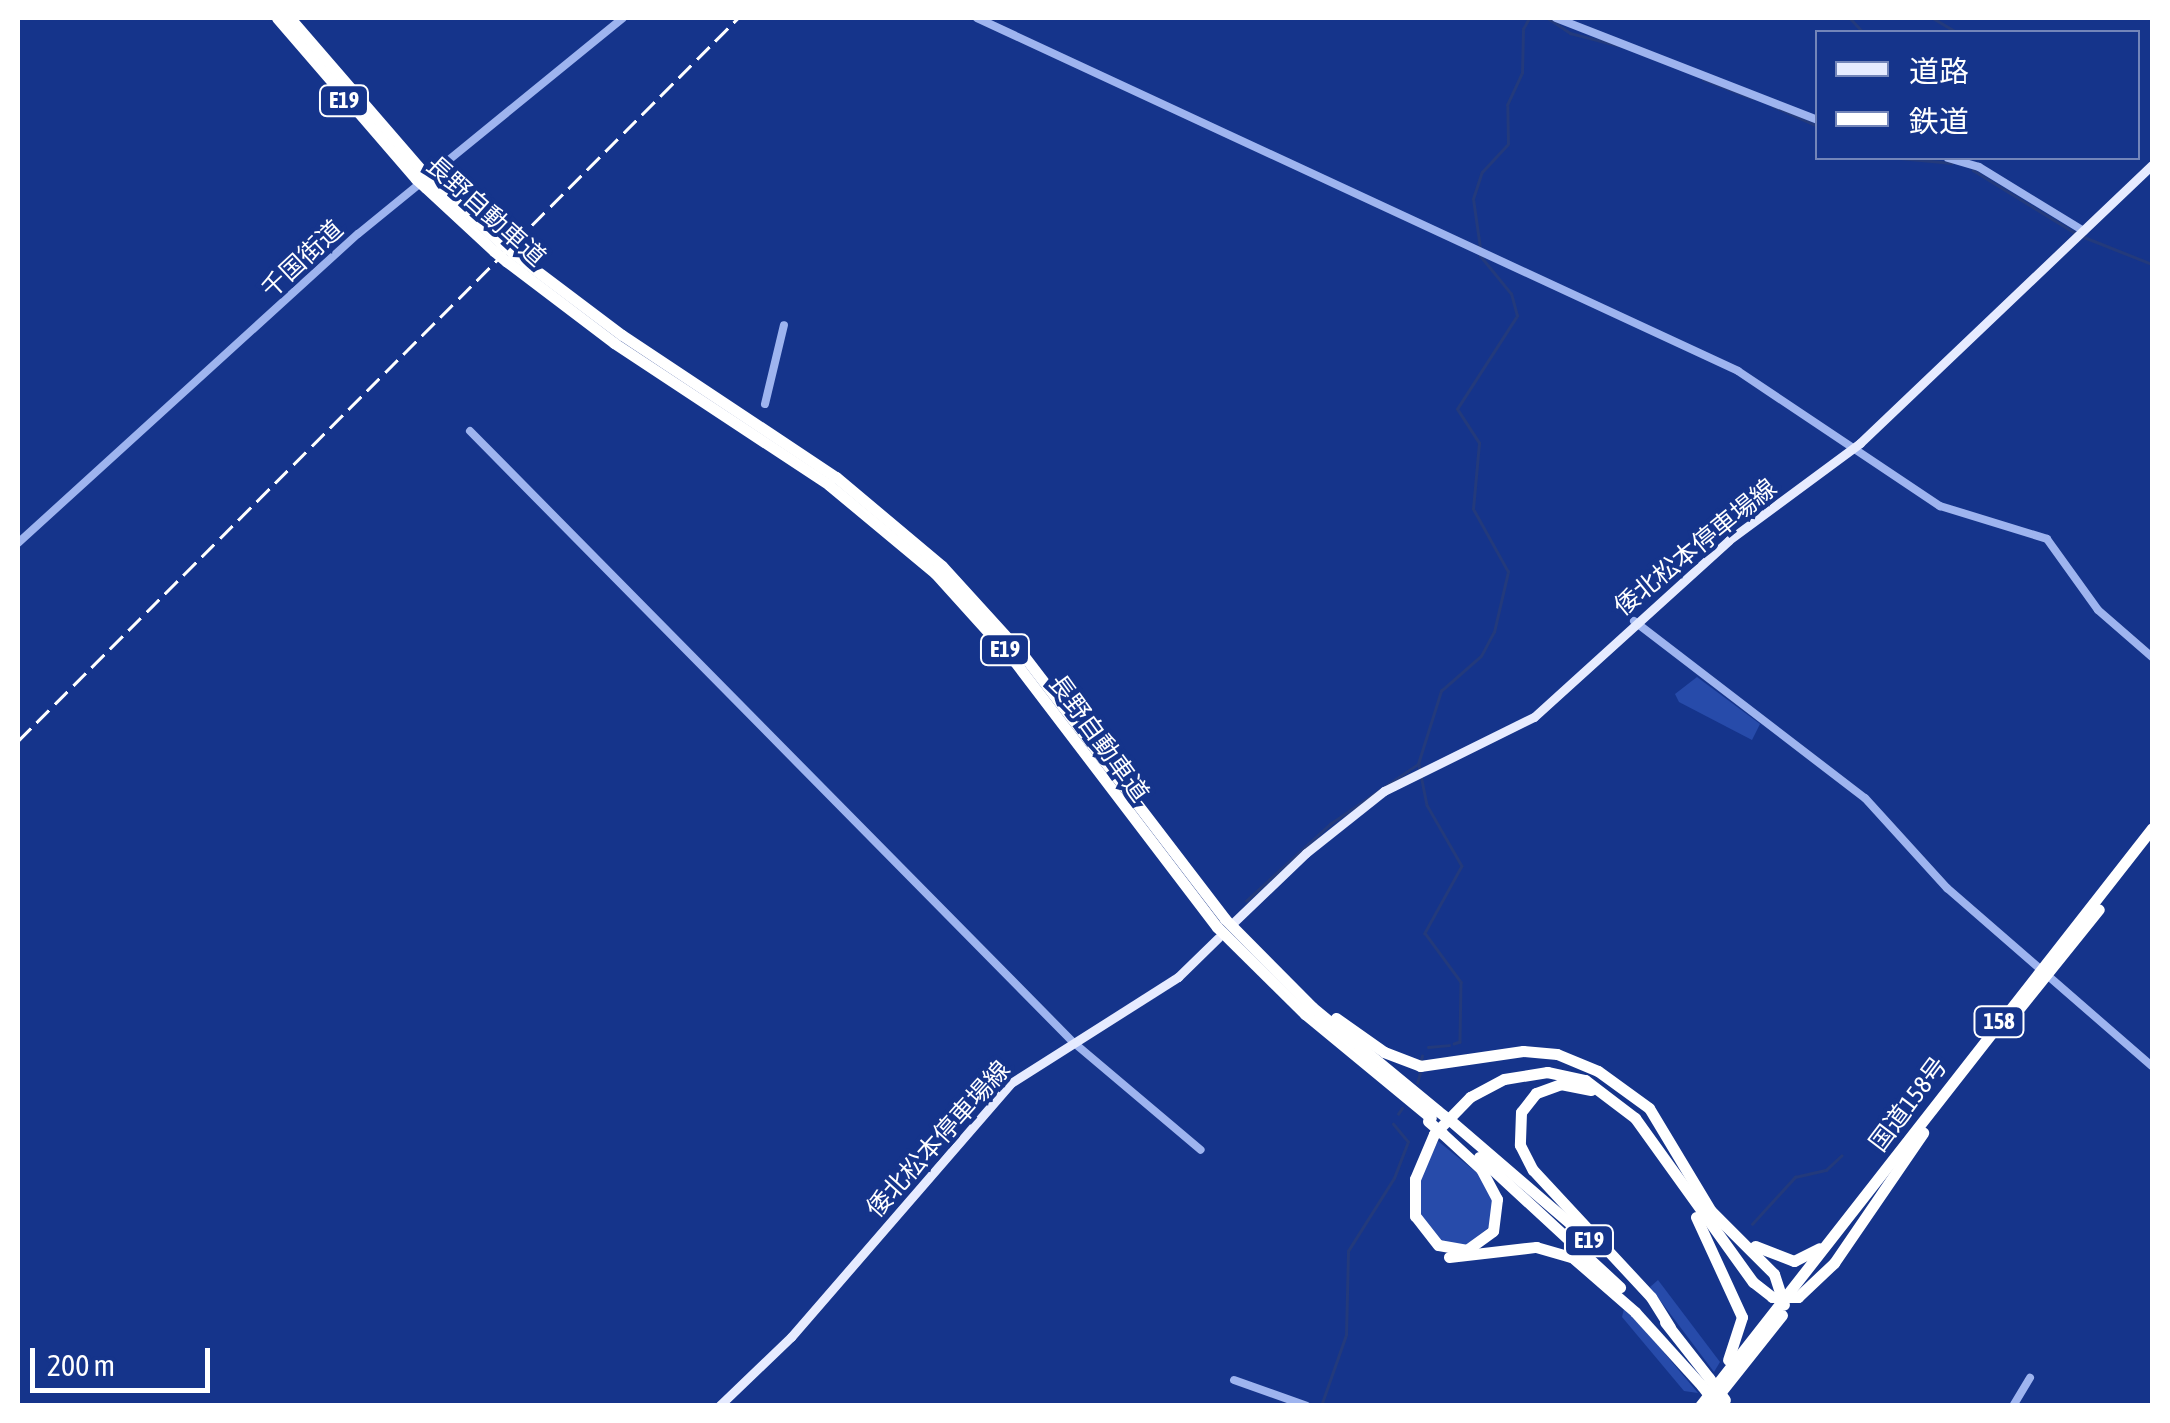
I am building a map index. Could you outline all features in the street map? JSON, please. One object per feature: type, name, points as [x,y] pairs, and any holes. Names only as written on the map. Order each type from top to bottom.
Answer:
[{"type":"highway","name":"長野自動車道","points":[[277,18],[425,180],[509,257],[598,331],[829,485],[935,573],[1015,662],[1198,905],[1354,1056],[1566,1217],[1670,1328],[1720,1404]]},
{"type":"highway","name":"長野自動車道","points":[[290,18],[425,180]]},
{"type":"highway","name":"長野自動車道","points":[[509,257],[836,477],[932,556],[1024,656],[1167,850],[1248,945],[1432,1117]]},
{"type":"highway","name":"国道158号","points":[[1699,1406],[1923,1133],[2152,828]]},
{"type":"highway","name":"国道158号","points":[[1720,1404],[1848,1218],[2152,840]]},
{"type":"highway","points":[[1248,945],[1341,1022],[1401,1061],[1433,1066],[1509,1052],[1545,1052],[1589,1066],[1630,1093],[1649,1108],[1722,1224],[1774,1274],[1784,1306]]},
{"type":"highway","points":[[1630,1093],[1547,1065],[1512,1070],[1478,1084],[1448,1108],[1422,1141],[1407,1188],[1410,1220],[1424,1243],[1451,1257],[1536,1247],[1572,1257],[1706,1382]]},
{"type":"highway","points":[[1446,1128],[1482,1169],[1497,1199],[1493,1231],[1468,1250],[1432,1240],[1413,1201],[1428,1144],[1460,1104],[1504,1079],[1547,1072],[1586,1080],[1625,1109],[1752,1282],[1772,1297],[1798,1297],[1834,1262],[1923,1133]]},
{"type":"highway","points":[[1625,1109],[1578,1086],[1543,1088],[1521,1112],[1520,1145],[1533,1170],[1651,1297],[1670,1328]]},
{"type":"highway","name":"長野自動車道","points":[[1446,1128],[1582,1248],[1706,1382]]},
{"type":"highway","points":[[1667,1164],[1723,1264],[1742,1316],[1738,1341],[1699,1406]]},
{"type":"highway","points":[[1722,1224],[1774,1257],[1794,1261],[1813,1254],[1848,1218]]},
{"type":"main road","name":"倭北松本停車場線","points":[[1236,921],[1306,853],[1384,791],[1534,717],[1634,621],[1852,450],[2152,164]]},
{"type":"main road","name":"倭北松本停車場線","points":[[719,1406],[790,1337],[998,1095],[1073,1042],[1178,977],[1218,938]]},
{"type":"street","name":"千国街道","points":[[18,543],[358,234],[624,18]]},
{"type":"street","points":[[977,18],[1738,371],[1946,510],[2047,539],[2098,610],[2152,657]]},
{"type":"street","points":[[1556,18],[1815,119]]},
{"type":"street","points":[[1956,160],[1979,166],[2082,234]]},
{"type":"street","points":[[764,404],[784,325]]},
{"type":"street","points":[[470,431],[1073,1042],[1201,1150]]},
{"type":"street","points":[[1634,621],[1865,798],[1947,888],[2152,1066]]},
{"type":"street","points":[[2013,1406],[2030,1378]]},
{"type":"street","points":[[1234,1380],[1307,1406]]},
{"type":"shaded area","points":[[1697,677],[1760,724],[1752,740],[1679,702],[1675,694]]},
{"type":"shaded area","points":[[1438,1141],[1482,1177],[1494,1201],[1492,1225],[1465,1246],[1443,1243],[1421,1223],[1420,1180]]},
{"type":"shaded area","points":[[1658,1280],[1720,1362],[1714,1372],[1650,1287]]},
{"type":"shaded area","points":[[1624,1309],[1698,1393],[1684,1391],[1622,1317]]},
{"type":"waterway","points":[[1480,248],[1473,199],[1482,172],[1508,144],[1507,105],[1522,73],[1523,29],[1529,18]]},
{"type":"waterway","points":[[1548,18],[1570,33],[1617,45]]},
{"type":"waterway","points":[[1850,18],[1861,30]]},
{"type":"waterway","points":[[1933,18],[1953,30]]},
{"type":"waterway","points":[[1703,79],[1752,98]]},
{"type":"waterway","points":[[1773,106],[1815,125]]},
{"type":"waterway","points":[[1921,160],[1952,163]]},
{"type":"waterway","points":[[1973,170],[2077,234]]},
{"type":"waterway","points":[[2084,237],[2152,264]]},
{"type":"waterway","points":[[1246,901],[1330,824],[1418,764],[1441,691],[1481,656],[1494,632],[1508,572],[1473,509],[1479,443],[1457,409],[1517,316],[1511,294],[1480,256]]},
{"type":"waterway","points":[[1419,765],[1427,805],[1462,866],[1425,933],[1461,982],[1460,1042],[1454,1044]]},
{"type":"waterway","points":[[1428,1047],[1449,1045]]},
{"type":"waterway","points":[[1421,1060],[1422,1056]]},
{"type":"waterway","points":[[1417,1083],[1420,1073]]},
{"type":"waterway","points":[[1398,1114],[1402,1108]]},
{"type":"waterway","points":[[1321,1406],[1346,1335],[1348,1251],[1394,1178],[1408,1142],[1393,1124]]},
{"type":"waterway","points":[[1752,1224],[1795,1177],[1826,1170],[1841,1156]]},
{"type":"railway","points":[[18,741],[738,18]]}]
